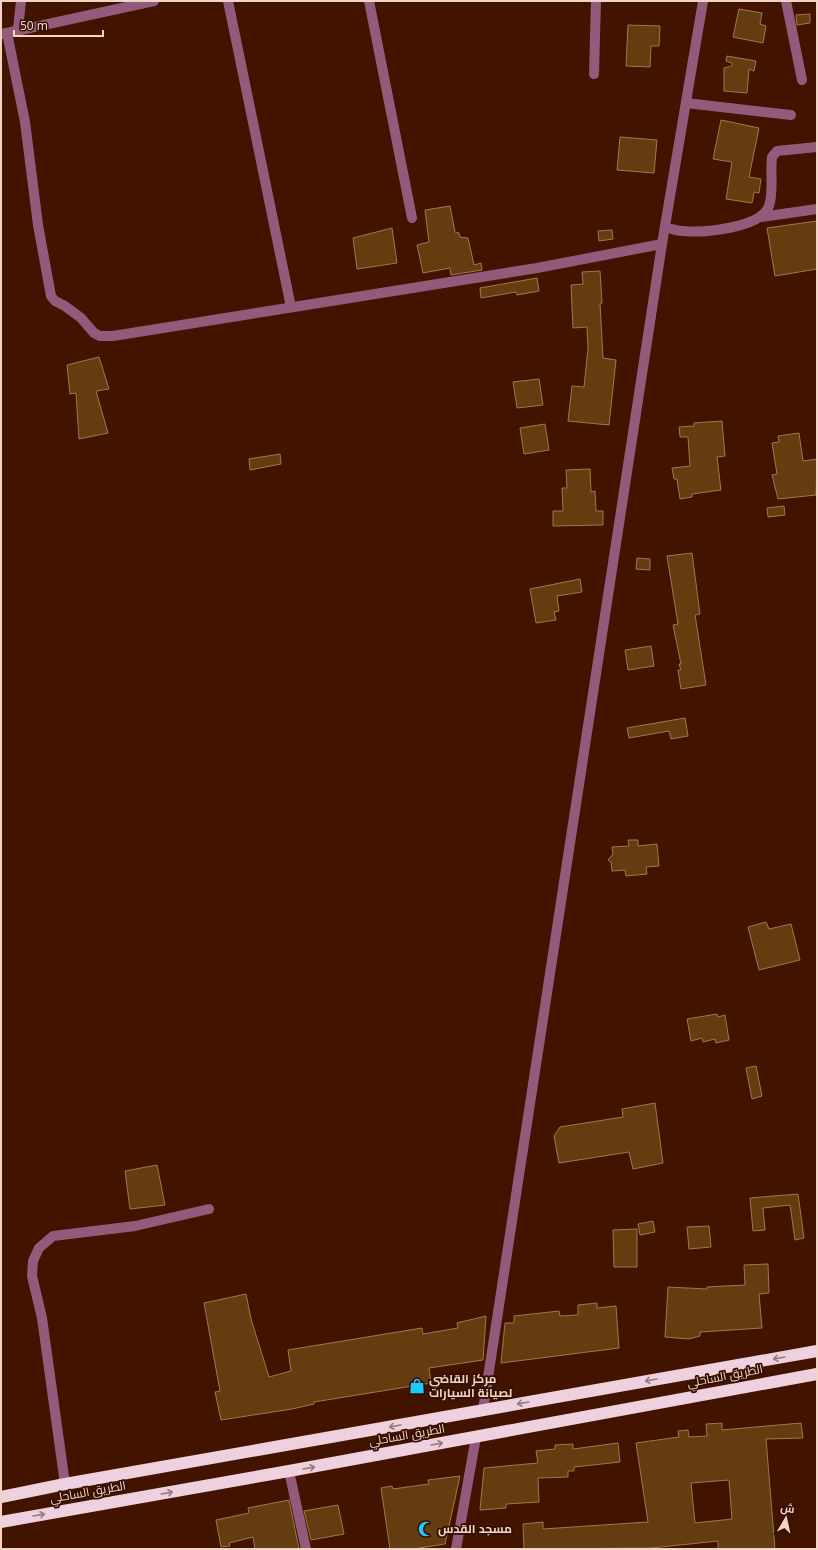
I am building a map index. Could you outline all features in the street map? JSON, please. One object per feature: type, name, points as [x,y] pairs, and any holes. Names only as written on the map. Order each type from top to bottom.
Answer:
[{"type":"highway","name":"الطريق الساحلي","points":[[1,1497],[65,1484],[817,1351]]},
{"type":"highway","name":"الطريق الساحلي","points":[[1,1522],[289,1471],[817,1374]]},
{"type":"street","points":[[18,29],[21,1]]},
{"type":"street","points":[[154,1],[4,33],[25,122],[38,224],[51,296],[55,301],[65,306],[81,318],[94,333],[100,336],[113,336],[537,268],[662,244]]},
{"type":"street","points":[[228,1],[291,307]]},
{"type":"street","points":[[369,1],[412,218]]},
{"type":"street","points":[[594,74],[596,1]]},
{"type":"street","points":[[483,1410],[662,244],[703,1]]},
{"type":"street","points":[[786,1],[802,80]]},
{"type":"street","points":[[686,103],[791,114]]},
{"type":"street","points":[[761,217],[769,206],[772,157],[777,151],[817,147]]},
{"type":"street","points":[[665,228],[695,231],[742,225],[761,217],[817,209]]},
{"type":"street","points":[[65,1484],[42,1318],[32,1276],[33,1261],[39,1248],[53,1236],[135,1226],[209,1209]]},
{"type":"street","points":[[456,1549],[476,1437]]},
{"type":"street","points":[[289,1471],[306,1549]]},
{"type":"building","points":[[739,9],[762,13],[760,24],[766,26],[763,43],[733,37]]},
{"type":"building","points":[[810,14],[810,23],[797,25],[796,15]]},
{"type":"building","points":[[628,25],[660,26],[659,46],[651,46],[650,67],[626,66]]},
{"type":"building","points":[[727,56],[756,61],[754,71],[749,69],[747,93],[724,91],[724,68],[732,66],[732,63],[726,61]]},
{"type":"building","points":[[721,120],[759,128],[749,177],[761,179],[759,193],[754,192],[752,203],[726,199],[732,162],[713,159]]},
{"type":"building","points":[[620,137],[657,140],[654,173],[617,170]]},
{"type":"building","points":[[450,206],[455,232],[459,233],[460,237],[468,238],[474,265],[481,263],[482,270],[451,275],[450,268],[423,273],[417,245],[429,242],[425,210]]},
{"type":"building","points":[[817,221],[817,269],[775,276],[767,228]]},
{"type":"building","points":[[392,228],[397,263],[357,269],[353,238]]},
{"type":"building","points":[[612,230],[613,239],[599,241],[598,231]]},
{"type":"building","points":[[600,271],[603,358],[616,360],[609,425],[568,421],[572,386],[584,387],[588,348],[587,327],[573,328],[571,285],[583,284],[582,272]]},
{"type":"building","points":[[537,278],[539,291],[517,295],[516,292],[481,298],[480,288]]},
{"type":"building","points":[[99,357],[109,389],[96,391],[108,433],[79,439],[76,393],[70,394],[67,365]]},
{"type":"building","points":[[539,379],[543,405],[517,408],[513,382]]},
{"type":"building","points":[[722,421],[725,456],[717,457],[721,490],[692,494],[692,497],[680,499],[677,479],[674,479],[672,468],[690,466],[688,437],[680,437],[679,427],[694,426],[694,423]]},
{"type":"building","points":[[545,424],[549,450],[524,454],[520,428]]},
{"type":"building","points":[[799,433],[803,461],[817,459],[816,495],[778,499],[772,475],[777,474],[772,443],[779,442],[778,436]]},
{"type":"building","points":[[280,454],[281,464],[250,470],[249,459]]},
{"type":"building","points":[[590,469],[591,492],[595,491],[596,511],[603,511],[603,525],[553,526],[553,511],[563,511],[562,488],[567,488],[566,470]]},
{"type":"building","points":[[784,506],[785,515],[768,517],[767,508]]},
{"type":"building","points":[[692,553],[700,614],[695,615],[706,685],[681,689],[678,670],[681,670],[679,664],[681,664],[673,625],[678,624],[667,556]]},
{"type":"building","points":[[637,558],[650,559],[650,570],[636,569]]},
{"type":"building","points":[[580,579],[582,592],[557,596],[559,611],[554,612],[556,620],[536,623],[530,589]]},
{"type":"building","points":[[651,646],[654,666],[628,670],[625,650]]},
{"type":"building","points":[[685,718],[688,736],[671,739],[669,731],[629,738],[627,728]]},
{"type":"building","points":[[628,840],[638,840],[638,846],[657,844],[659,866],[646,867],[647,874],[626,876],[625,870],[612,871],[611,862],[608,860],[613,854],[612,847],[629,846]]},
{"type":"building","points":[[766,922],[769,929],[791,924],[800,960],[759,970],[748,927]]},
{"type":"building","points":[[717,1014],[718,1017],[725,1015],[729,1040],[716,1043],[715,1039],[703,1042],[702,1038],[691,1041],[687,1019]]},
{"type":"building","points":[[756,1066],[762,1096],[752,1099],[746,1068]]},
{"type":"building","points":[[655,1103],[663,1163],[633,1169],[629,1152],[559,1163],[554,1136],[560,1127],[623,1117],[622,1109]]},
{"type":"building","points":[[157,1165],[165,1205],[130,1209],[125,1171]]},
{"type":"building","points":[[798,1194],[804,1238],[795,1240],[790,1205],[763,1208],[765,1230],[753,1231],[750,1198]]},
{"type":"building","points":[[653,1221],[655,1232],[640,1235],[638,1224]]},
{"type":"building","points":[[709,1226],[711,1247],[689,1249],[687,1227]]},
{"type":"building","points":[[637,1229],[637,1267],[614,1267],[613,1230]]},
{"type":"building","points":[[768,1264],[769,1293],[759,1294],[762,1328],[700,1332],[700,1336],[689,1339],[665,1337],[668,1287],[707,1289],[707,1287],[745,1285],[744,1265]]},
{"type":"building","points":[[246,1294],[251,1319],[269,1377],[291,1371],[288,1350],[422,1328],[423,1334],[458,1328],[457,1323],[486,1316],[483,1360],[429,1368],[431,1383],[314,1402],[314,1404],[292,1409],[221,1420],[215,1392],[220,1391],[204,1303]]},
{"type":"building","points":[[597,1303],[597,1308],[616,1306],[619,1348],[501,1363],[505,1323],[514,1323],[514,1316],[559,1311],[560,1316],[578,1315],[578,1305]]},
{"type":"building","points":[[722,1423],[722,1430],[801,1423],[803,1438],[766,1439],[775,1549],[718,1549],[718,1541],[651,1548],[524,1549],[523,1524],[543,1522],[543,1529],[648,1522],[636,1443],[679,1437],[678,1431],[688,1430],[689,1437],[707,1436],[706,1424]],"holes":[[[729,1480],[732,1519],[695,1523],[691,1483]]]},
{"type":"building","points":[[618,1443],[620,1462],[574,1467],[574,1471],[568,1471],[568,1477],[538,1478],[539,1502],[506,1504],[506,1508],[480,1510],[484,1468],[538,1463],[536,1451],[555,1449],[555,1445],[573,1444],[573,1449]]},
{"type":"building","points":[[460,1476],[445,1544],[413,1549],[390,1549],[381,1488],[392,1486],[393,1489],[429,1484],[428,1480]]},
{"type":"building","points":[[289,1500],[299,1549],[255,1549],[253,1537],[229,1543],[230,1546],[221,1547],[216,1520],[249,1513],[248,1508]]},
{"type":"building","points":[[338,1505],[344,1534],[311,1540],[304,1511]]},
{"type":"place","name":"مركز القاضي لصيانة السيارات","points":[[417,1386]]},
{"type":"place","name":"مسجد القدس","points":[[426,1529]]}]
